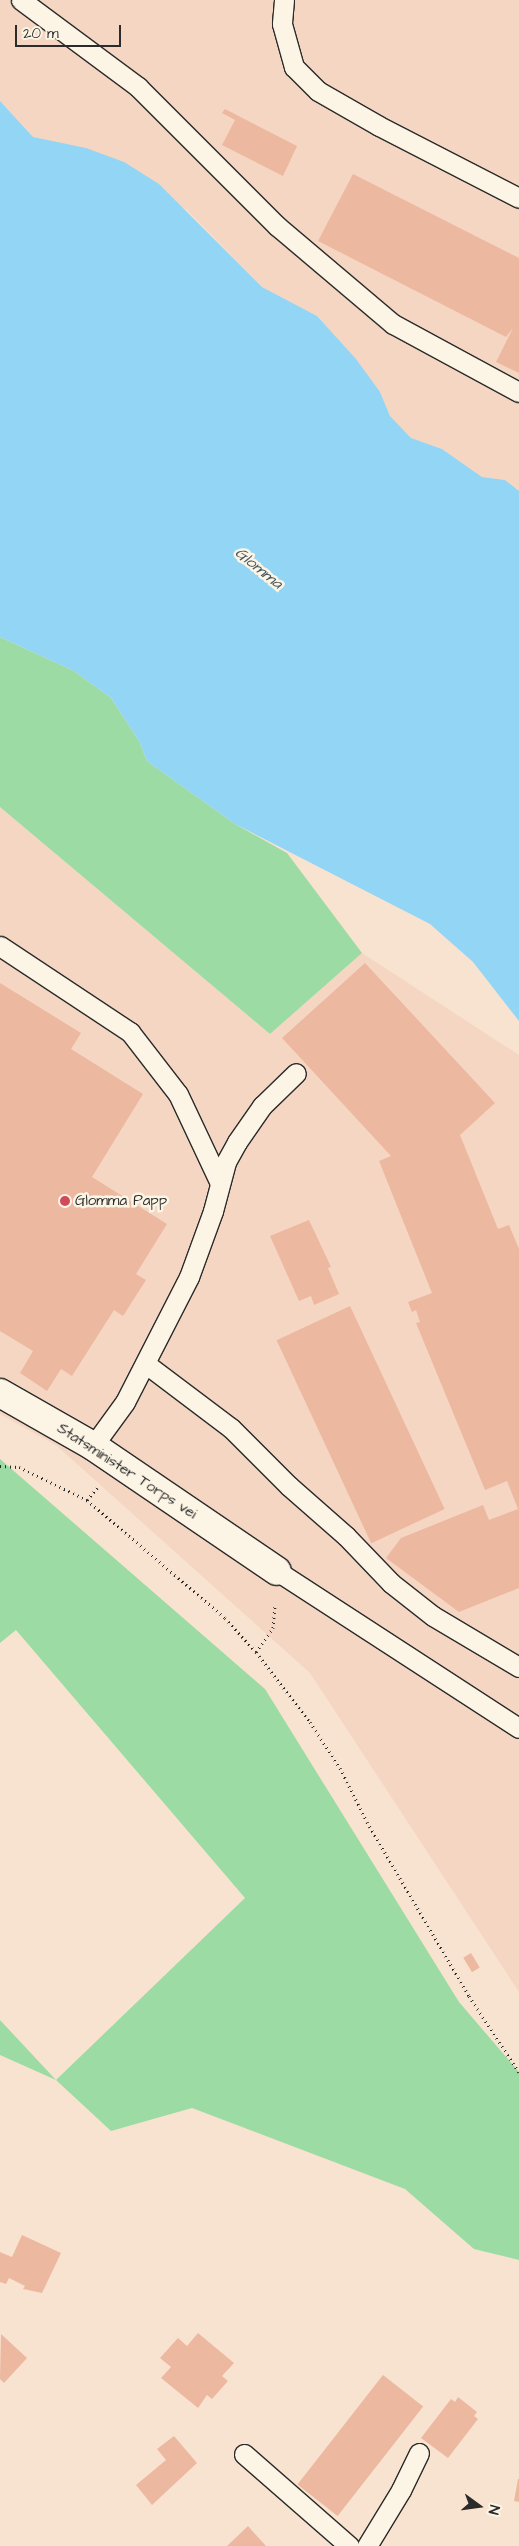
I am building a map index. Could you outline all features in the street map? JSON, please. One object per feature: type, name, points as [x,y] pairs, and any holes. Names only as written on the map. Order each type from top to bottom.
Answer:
[{"type":"street","name":"Statsminister Torps vei","points":[[0,1393],[93,1446],[277,1571]]},
{"type":"lane","points":[[21,0],[138,87],[277,226],[393,324],[519,392]]},
{"type":"lane","points":[[284,0],[282,24],[294,67],[318,91],[379,126],[519,198]]},
{"type":"lane","points":[[0,946],[130,1032],[178,1094],[219,1181]]},
{"type":"lane","points":[[93,1446],[125,1402],[146,1364],[192,1269],[213,1211],[219,1181],[237,1142],[262,1106],[296,1073]]},
{"type":"lane","points":[[146,1364],[230,1428],[289,1486],[346,1536],[391,1583],[433,1616],[519,1667]]},
{"type":"lane","points":[[277,1571],[519,1728]]},
{"type":"lane","points":[[366,2546],[401,2490],[419,2453]]},
{"type":"lane","points":[[244,2454],[348,2546]]},
{"type":"path","points":[[87,1500],[119,1463]]},
{"type":"path","points":[[0,1466],[19,1467],[87,1500],[225,1618],[256,1652],[340,1768],[367,1822],[469,1996],[519,2072]]},
{"type":"path","points":[[256,1652],[273,1628],[277,1571]]},
{"type":"shaded area","points":[[0,0],[519,0],[519,491],[505,480],[482,477],[442,449],[411,438],[390,416],[380,392],[317,316],[262,287],[187,210],[56,143],[33,137],[0,101]]},
{"type":"shaded area","points":[[0,807],[270,1034],[362,953],[519,1055],[519,1992],[310,1673],[57,1446],[0,1414]]},
{"type":"green space","points":[[0,637],[74,671],[111,698],[139,741],[147,761],[235,824],[287,853],[362,953],[270,1034],[0,807]]},
{"type":"green space","points":[[0,1459],[265,1689],[459,2002],[519,2072],[519,2260],[474,2249],[405,2189],[192,2108],[111,2131],[56,2080],[245,1898],[16,1630],[0,1643]]},
{"type":"green space","points":[[0,2020],[56,2080],[0,2055]]},
{"type":"water","name":"Glomma","points":[[0,101],[33,137],[86,148],[124,162],[159,184],[262,287],[317,316],[356,359],[380,392],[390,416],[411,438],[442,449],[482,477],[505,480],[519,491],[519,1021],[473,962],[430,924],[235,824],[147,761],[139,741],[111,698],[74,671],[0,637]]},
{"type":"building","points":[[225,109],[297,146],[283,176],[222,145],[235,120],[222,113]]},
{"type":"building","points":[[353,174],[519,258],[519,373],[496,362],[513,328],[506,337],[318,241]]},
{"type":"building","points":[[365,963],[495,1103],[460,1135],[498,1229],[509,1225],[519,1249],[519,1588],[459,1612],[386,1558],[401,1538],[483,1505],[489,1520],[518,1509],[507,1481],[485,1490],[416,1323],[420,1322],[416,1310],[412,1312],[408,1302],[432,1293],[379,1161],[391,1156],[282,1038]]},
{"type":"building","name":"Glomma Papp","points":[[0,983],[81,1033],[71,1049],[143,1094],[92,1177],[167,1224],[136,1274],[146,1280],[123,1316],[114,1310],[72,1376],[61,1369],[47,1391],[20,1373],[33,1351],[0,1331]]},
{"type":"building","points":[[309,1220],[331,1267],[328,1268],[339,1294],[314,1305],[311,1296],[299,1301],[270,1236]]},
{"type":"building","points":[[350,1306],[445,1509],[371,1543],[277,1340]]},
{"type":"building","points":[[471,1953],[480,1968],[472,1972],[463,1958]]},
{"type":"building","points":[[22,2235],[61,2253],[42,2293],[23,2289],[25,2286],[9,2278],[6,2284],[0,2282],[0,2252],[12,2257]]},
{"type":"building","points":[[198,2333],[234,2363],[222,2376],[228,2381],[212,2399],[207,2395],[198,2408],[161,2378],[171,2367],[160,2358],[178,2338],[187,2346]]},
{"type":"building","points":[[1,2334],[27,2358],[4,2383],[0,2379]]},
{"type":"building","points":[[383,2375],[423,2406],[338,2516],[297,2485]]},
{"type":"building","points":[[458,2397],[477,2412],[474,2416],[478,2419],[448,2458],[421,2438],[451,2399],[455,2402]]},
{"type":"building","points":[[174,2436],[197,2463],[152,2505],[136,2485],[166,2460],[157,2449]]},
{"type":"building","points":[[519,2479],[519,2502],[514,2501]]},
{"type":"building","points":[[248,2526],[266,2546],[227,2546]]},
{"type":"place","name":"Glomma Papp","points":[[65,1201]]}]
